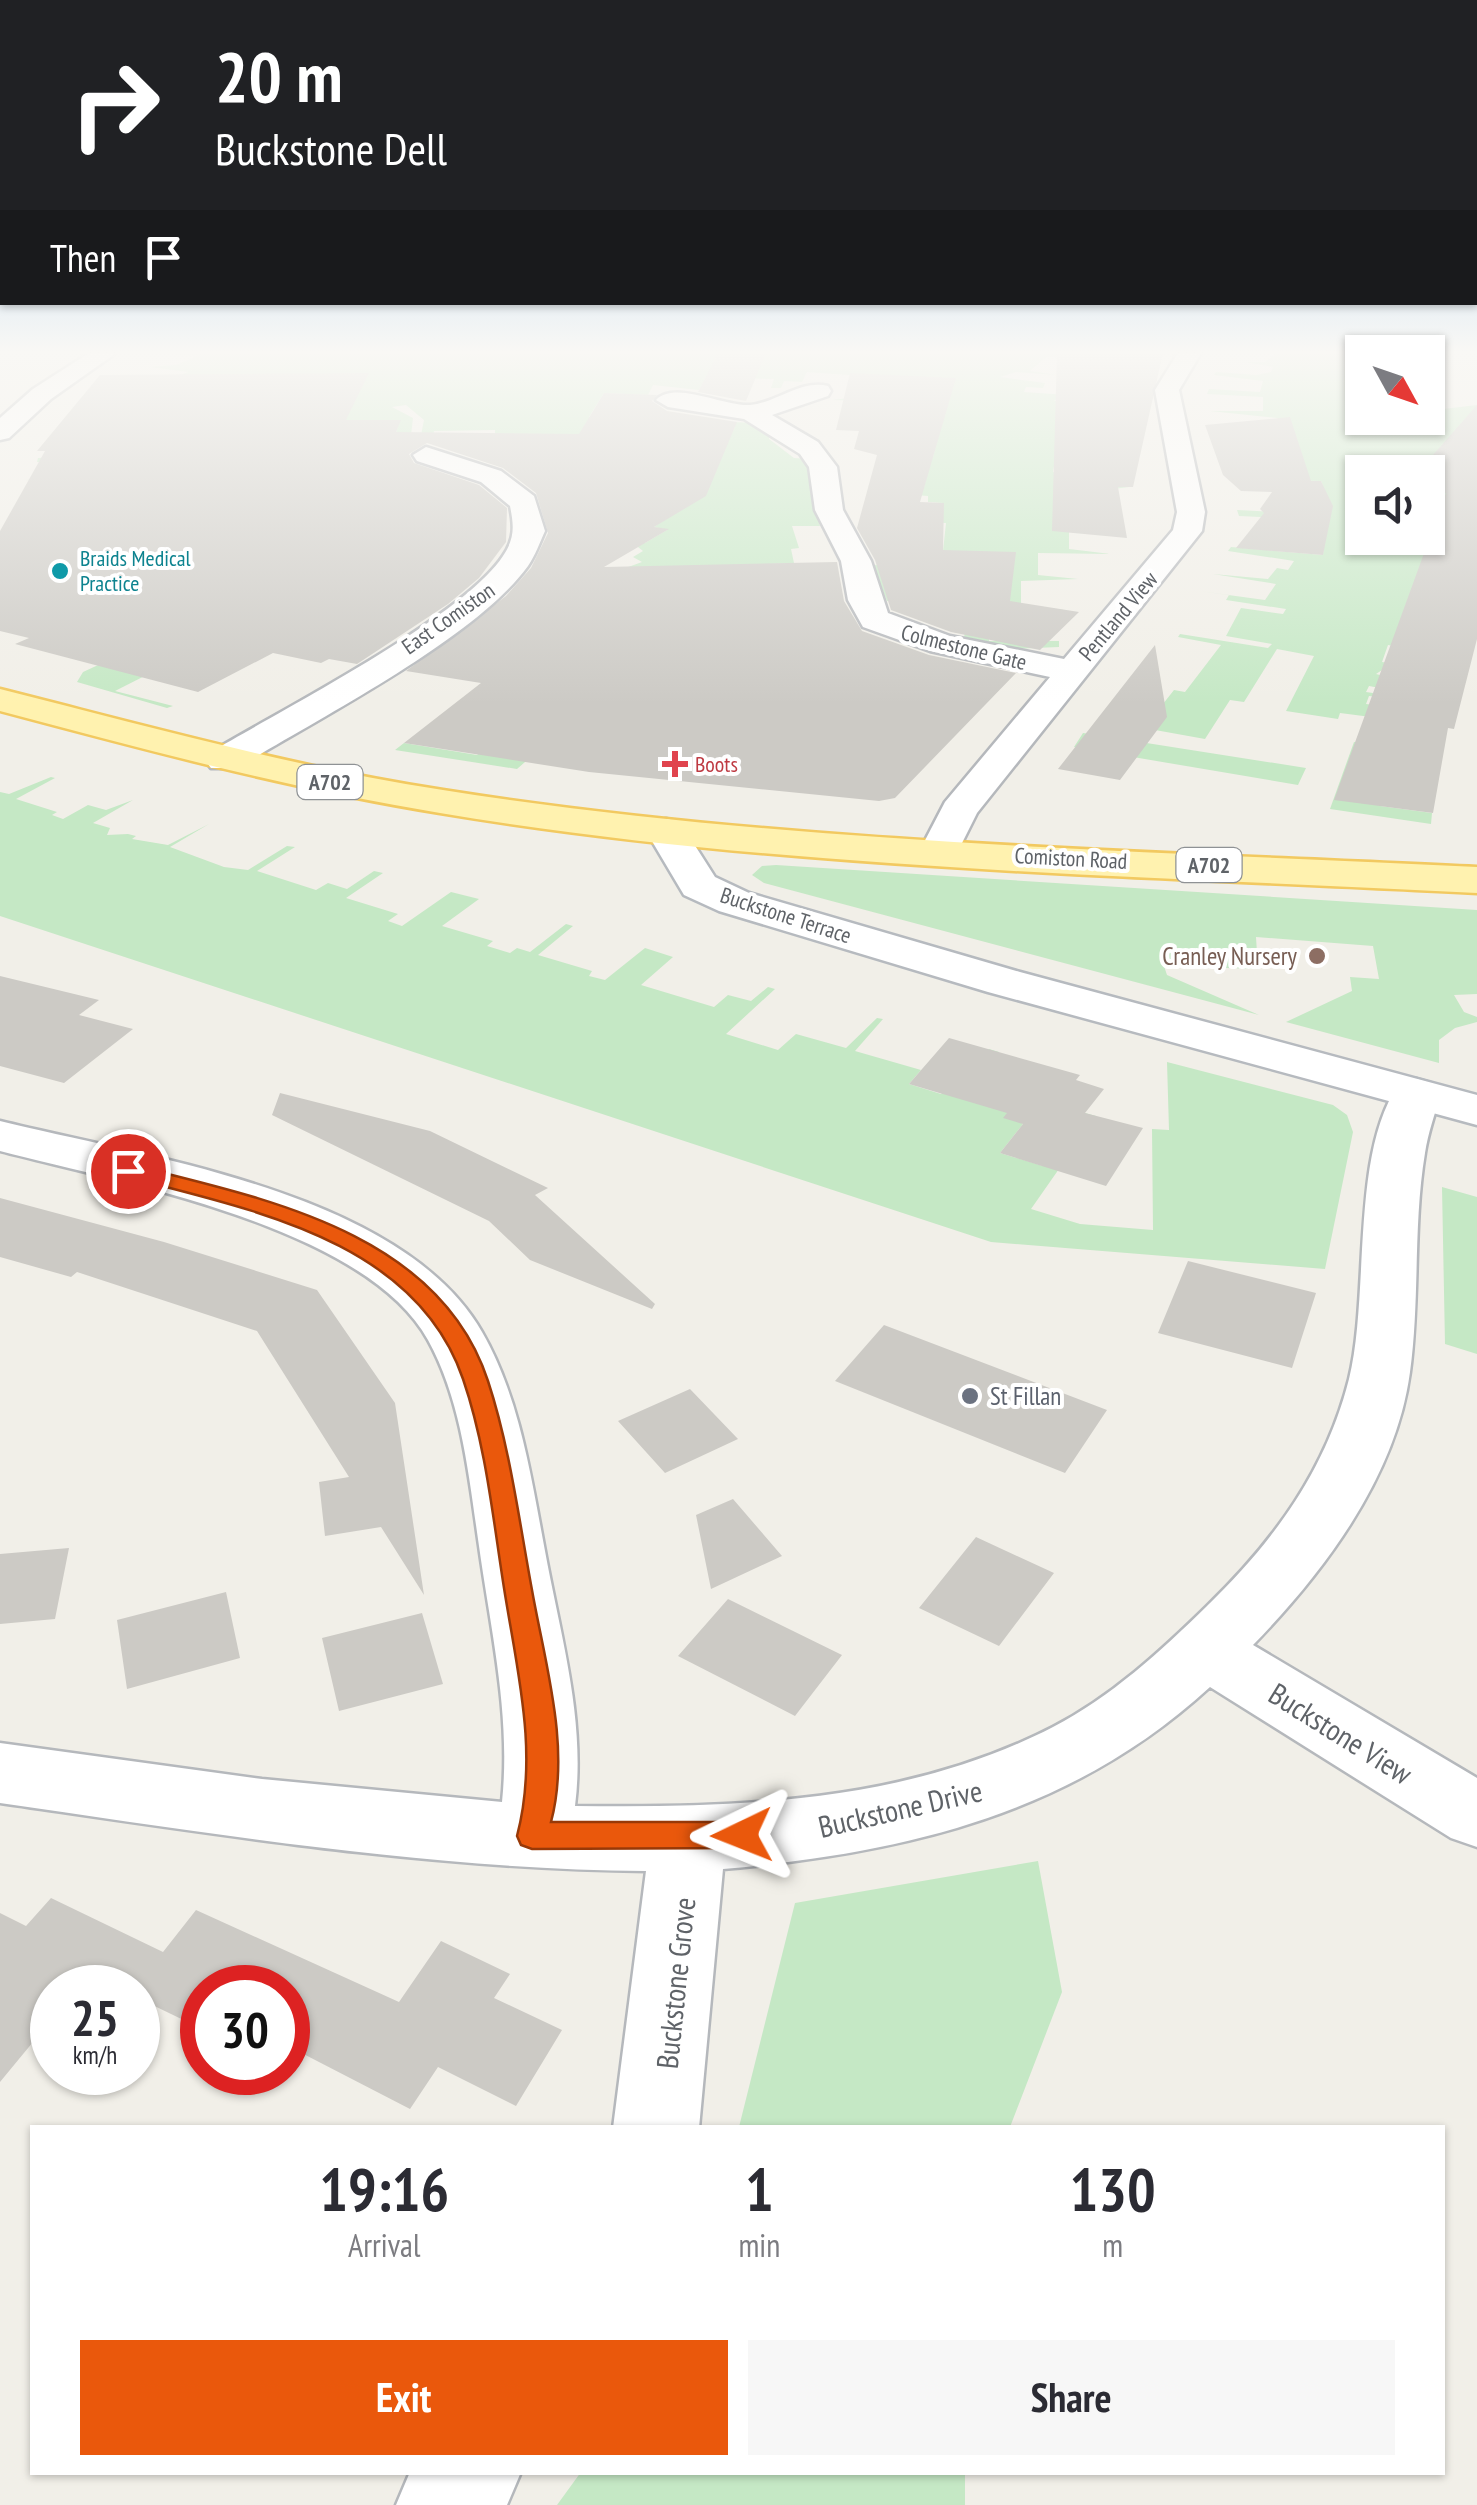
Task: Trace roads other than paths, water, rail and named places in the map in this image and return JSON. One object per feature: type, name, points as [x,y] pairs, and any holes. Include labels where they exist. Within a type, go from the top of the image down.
[{"type":"main road","name":"A702","points":[[0,700],[224,760],[444,802],[666,831]]},
{"type":"main road","name":"Comiston Road","points":[[666,831],[1477,880]]},
{"type":"street","name":"East Comiston","points":[[224,760],[441,627],[490,592],[516,561],[530,528],[528,507],[516,491],[479,470]]},
{"type":"street","name":"Colmestone Gate","points":[[823,470],[829,510],[856,561],[864,600],[875,620],[942,644],[1072,671]]},
{"type":"street","name":"Pentland View","points":[[940,850],[959,810],[1187,531],[1190,512],[1182,470]]},
{"type":"street","name":"Buckstone Terrace","points":[[666,831],[699,886],[734,902],[1446,1102]]},
{"type":"street","name":"Buckstone Drive","points":[[0,1773],[416,1827],[532,1836],[688,1837],[837,1826],[944,1804],[988,1789],[1104,1733],[1250,1608],[1320,1522],[1345,1481],[1361,1442],[1380,1374],[1399,1152],[1446,1102]]},
{"type":"street","points":[[0,1136],[257,1206],[331,1232],[402,1275],[453,1330],[476,1380],[498,1471],[542,1731],[544,1794],[532,1836]]},
{"type":"street","name":"Buckstone View","points":[[1205,1650],[1477,1816]]},
{"type":"street","name":"Buckstone Grove","points":[[656,2125],[688,1837]]},
{"type":"street","points":[[446,2505],[470,2475]]},
{"type":"place","name":"Braids Medical Practice","points":[[60,571]]},
{"type":"place","name":"Boots","points":[[675,764]]},
{"type":"place","name":"Cranley Nursery","points":[[1317,956]]},
{"type":"place","name":"St Fillan","points":[[970,1396]]}]
